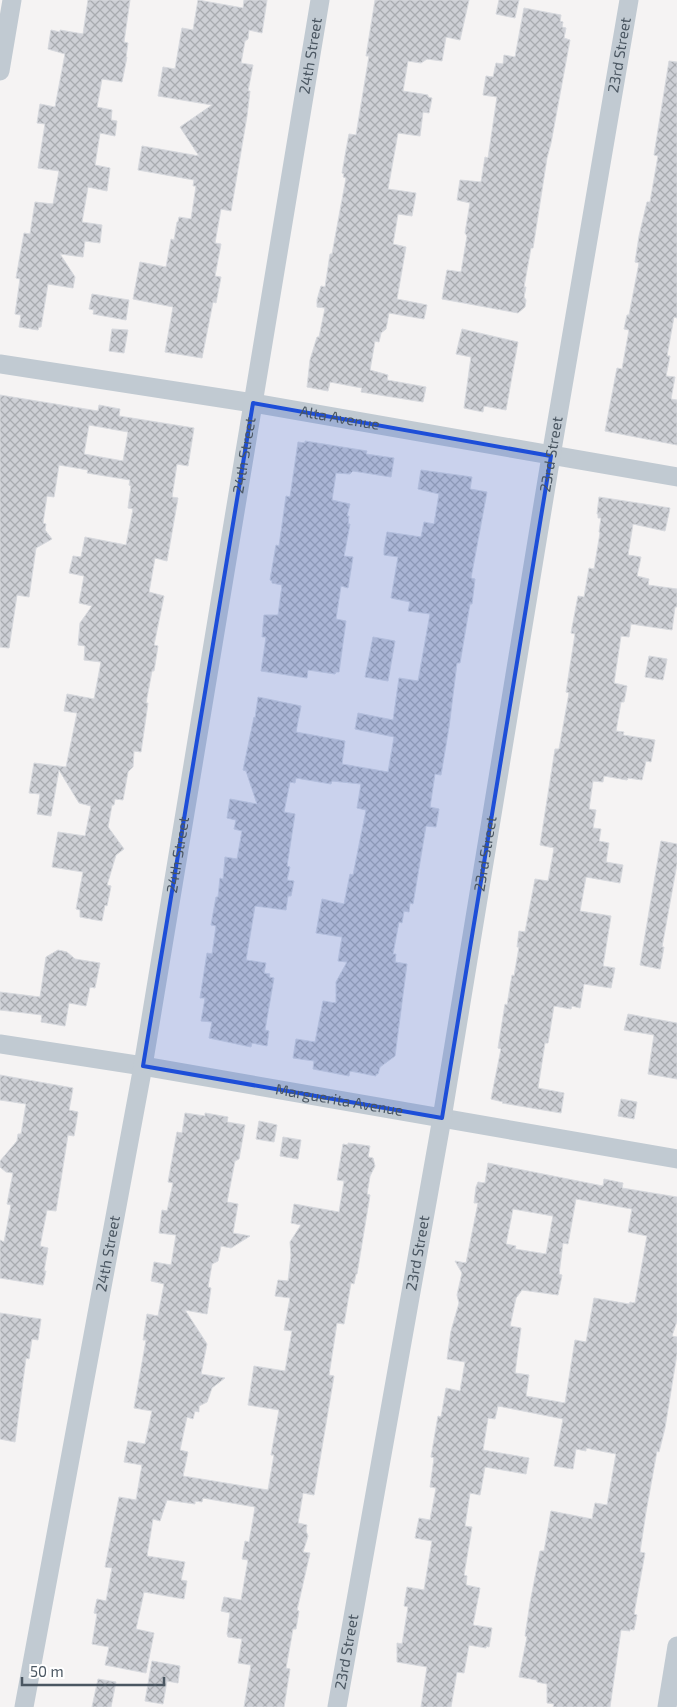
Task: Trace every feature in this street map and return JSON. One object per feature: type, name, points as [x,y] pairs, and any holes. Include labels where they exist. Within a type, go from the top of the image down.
[{"type":"street","points":[[0,71],[12,0]]},
{"type":"street","name":"24th Street","points":[[24,1707],[143,1066],[320,0]]},
{"type":"street","name":"23rd Street","points":[[336,1707],[442,1118],[551,456],[629,0]]},
{"type":"street","name":"Alta Avenue","points":[[0,364],[253,403],[677,477]]},
{"type":"street","name":"Marguerita Avenue","points":[[0,1044],[143,1066],[677,1159]]},
{"type":"street","points":[[667,1707],[677,1646]]},
{"type":"highlighted area","points":[[253,403],[551,456],[442,1118],[143,1066]]},
{"type":"building","points":[[88,0],[130,0],[124,42],[128,43],[127,57],[122,82],[102,79],[97,107],[112,110],[111,120],[117,121],[115,136],[100,133],[95,165],[110,168],[107,191],[88,187],[82,222],[102,225],[100,243],[85,241],[83,257],[60,254],[75,277],[73,288],[48,284],[41,327],[38,330],[19,327],[21,315],[15,314],[20,279],[16,278],[24,233],[30,234],[35,202],[53,204],[59,171],[38,168],[45,124],[37,123],[40,104],[55,107],[65,54],[48,49],[51,30],[83,34]]},
{"type":"building","points":[[198,0],[243,8],[244,0],[267,0],[262,33],[249,30],[241,63],[253,65],[248,91],[250,91],[247,116],[231,211],[221,209],[215,243],[221,244],[215,276],[221,277],[216,303],[213,302],[202,358],[165,352],[173,307],[133,299],[140,262],[166,267],[171,239],[174,240],[179,217],[191,219],[196,186],[193,186],[194,180],[138,170],[142,146],[199,156],[180,127],[212,105],[158,96],[163,67],[175,69],[182,28],[193,30]]},
{"type":"building","points":[[375,0],[469,0],[460,40],[446,37],[442,61],[427,59],[421,63],[408,61],[403,91],[428,95],[428,97],[432,98],[429,113],[423,112],[420,136],[398,133],[388,189],[416,193],[412,216],[398,214],[393,244],[406,247],[397,299],[427,305],[424,319],[389,313],[386,329],[381,333],[379,342],[375,341],[370,370],[388,375],[387,380],[426,387],[423,402],[361,392],[362,388],[330,382],[328,391],[307,387],[310,360],[317,337],[319,337],[325,308],[317,307],[317,300],[321,286],[325,287],[330,254],[332,254],[346,178],[343,177],[344,174],[342,173],[349,134],[356,135],[369,56],[366,56]]},
{"type":"building","points":[[499,0],[519,0],[515,18],[496,14]]},
{"type":"building","points":[[524,8],[561,15],[562,27],[566,28],[564,38],[570,40],[547,158],[533,248],[531,248],[524,287],[526,287],[525,307],[518,313],[442,299],[447,270],[461,272],[467,236],[465,233],[470,203],[457,200],[460,180],[481,182],[485,157],[488,158],[497,97],[483,95],[486,76],[493,77],[496,63],[503,64],[504,55],[515,57]]},
{"type":"building","points":[[669,61],[677,62],[677,318],[674,317],[667,356],[670,356],[666,376],[675,377],[671,399],[677,400],[677,445],[605,431],[617,368],[622,369],[629,330],[624,329],[627,315],[629,315],[639,263],[635,262],[639,236],[647,202],[650,202],[658,156],[654,155]]},
{"type":"building","points":[[92,294],[129,300],[126,320],[93,314],[94,310],[89,309]]},
{"type":"building","points":[[112,329],[128,330],[124,353],[109,351]]},
{"type":"building","points":[[462,329],[518,342],[506,410],[484,406],[483,412],[464,408],[471,357],[456,354]]},
{"type":"building","points":[[0,395],[98,411],[99,405],[120,409],[119,416],[194,428],[188,466],[177,464],[172,497],[178,498],[167,561],[155,558],[149,592],[164,596],[154,645],[158,646],[146,703],[148,703],[141,752],[134,751],[133,767],[128,772],[123,800],[115,799],[114,805],[112,805],[108,827],[124,849],[116,855],[107,885],[111,886],[102,921],[80,917],[80,910],[76,909],[83,872],[52,867],[58,832],[85,836],[91,806],[79,803],[59,770],[51,816],[37,814],[40,794],[29,793],[34,763],[66,767],[77,713],[64,711],[67,694],[94,699],[101,662],[84,660],[85,646],[78,645],[80,623],[92,606],[79,603],[84,576],[69,573],[73,556],[81,557],[85,537],[126,545],[133,509],[128,508],[130,480],[87,473],[88,470],[59,465],[54,497],[47,496],[43,523],[46,524],[45,530],[52,539],[36,548],[29,597],[17,595],[9,648],[0,647]],"holes":[[[89,425],[128,432],[123,461],[84,454]]]},
{"type":"building","points":[[305,441],[367,451],[366,454],[394,458],[391,477],[353,471],[350,474],[336,473],[332,500],[350,504],[347,516],[349,516],[348,524],[350,524],[344,556],[353,557],[348,588],[341,586],[336,619],[346,621],[339,672],[335,674],[308,670],[307,678],[261,671],[266,637],[262,637],[264,615],[278,615],[282,585],[272,583],[270,580],[276,545],[279,546],[286,496],[290,497],[298,442],[305,443]]},
{"type":"building","points":[[421,470],[472,477],[470,489],[487,492],[471,578],[475,579],[472,604],[470,604],[460,663],[457,663],[441,775],[435,774],[430,807],[439,809],[436,827],[426,826],[413,904],[410,903],[409,912],[404,911],[402,923],[399,922],[393,954],[396,954],[395,962],[407,964],[395,1056],[380,1067],[376,1076],[350,1071],[349,1076],[313,1069],[314,1061],[293,1058],[296,1039],[315,1042],[323,1001],[336,1003],[336,982],[347,962],[338,961],[342,937],[316,933],[322,899],[344,904],[350,874],[353,875],[366,810],[357,808],[361,784],[332,781],[331,784],[296,778],[295,783],[290,782],[284,812],[295,814],[287,866],[290,867],[287,880],[294,881],[291,896],[288,896],[286,910],[255,906],[246,960],[266,963],[264,973],[270,974],[269,977],[274,978],[265,1030],[269,1031],[267,1046],[252,1043],[251,1047],[209,1038],[212,1022],[201,1021],[205,998],[200,998],[207,953],[212,954],[216,926],[211,925],[216,897],[218,897],[220,878],[223,879],[225,857],[237,859],[242,831],[234,829],[236,820],[227,818],[230,799],[257,804],[246,771],[243,770],[258,697],[301,706],[296,732],[345,741],[342,764],[388,772],[394,737],[355,729],[358,713],[393,720],[399,678],[418,681],[430,614],[408,611],[410,602],[391,598],[398,557],[384,555],[384,549],[387,532],[421,537],[424,522],[434,524],[439,494],[418,489]]},
{"type":"building","points":[[599,497],[670,508],[665,531],[633,524],[628,555],[641,557],[637,576],[649,579],[648,585],[677,589],[677,607],[675,607],[672,630],[631,624],[629,637],[621,636],[614,683],[627,686],[624,702],[621,702],[616,731],[624,732],[623,735],[655,740],[651,762],[646,761],[642,780],[628,778],[627,780],[604,776],[603,782],[593,781],[589,809],[596,810],[593,828],[601,829],[599,841],[609,843],[606,862],[623,865],[620,883],[586,877],[580,911],[611,916],[603,966],[615,968],[611,988],[584,984],[580,1008],[572,1006],[571,1009],[554,1006],[548,1043],[545,1043],[538,1088],[564,1093],[561,1113],[502,1103],[491,1099],[501,1049],[498,1048],[505,1004],[507,1005],[519,947],[517,947],[519,931],[525,932],[535,879],[548,881],[554,848],[540,845],[555,749],[559,749],[569,693],[566,692],[575,634],[571,633],[578,596],[584,597],[589,568],[594,569],[600,533],[601,518],[598,518],[597,514]]},
{"type":"building","points":[[373,637],[395,641],[388,681],[365,677]]},
{"type":"building","points":[[649,656],[667,659],[663,680],[645,677]]},
{"type":"building","points":[[661,841],[677,844],[677,864],[662,947],[664,947],[660,969],[640,965]]},
{"type":"building","points":[[58,950],[67,952],[75,959],[100,963],[95,988],[90,987],[86,1006],[69,1003],[65,1026],[41,1022],[42,1015],[0,1010],[0,992],[40,997],[46,957]]},
{"type":"building","points":[[628,1014],[677,1023],[677,1079],[648,1074],[654,1035],[624,1030]]},
{"type":"building","points":[[0,1075],[73,1088],[69,1110],[78,1112],[74,1136],[68,1135],[56,1211],[47,1210],[40,1246],[48,1248],[43,1285],[0,1278],[0,1240],[4,1242],[11,1205],[7,1204],[13,1173],[6,1172],[0,1167],[0,1161],[17,1141],[18,1134],[21,1134],[26,1104],[0,1100]]},
{"type":"building","points":[[621,1099],[637,1102],[634,1119],[618,1116]]},
{"type":"building","points":[[185,1113],[205,1116],[205,1113],[228,1117],[227,1122],[245,1125],[239,1159],[235,1161],[227,1202],[238,1204],[233,1233],[250,1236],[231,1248],[221,1246],[218,1261],[212,1264],[208,1287],[211,1288],[207,1314],[185,1310],[207,1344],[201,1374],[225,1378],[212,1388],[207,1402],[199,1406],[199,1412],[195,1411],[193,1419],[187,1417],[180,1450],[188,1452],[183,1476],[268,1490],[274,1455],[271,1455],[279,1410],[248,1405],[254,1366],[285,1371],[292,1331],[284,1330],[290,1298],[275,1296],[278,1280],[288,1281],[291,1255],[290,1242],[301,1225],[291,1223],[294,1204],[339,1212],[344,1181],[337,1180],[343,1144],[370,1146],[368,1157],[373,1158],[375,1166],[370,1176],[367,1194],[370,1195],[357,1274],[354,1284],[351,1283],[344,1324],[337,1323],[329,1375],[334,1376],[314,1495],[303,1493],[298,1523],[307,1525],[306,1531],[308,1536],[303,1552],[310,1553],[297,1610],[299,1611],[296,1629],[293,1629],[286,1668],[290,1669],[284,1707],[244,1707],[251,1665],[238,1663],[242,1639],[228,1637],[230,1613],[221,1611],[224,1597],[241,1600],[248,1560],[242,1559],[245,1541],[249,1542],[255,1507],[203,1498],[202,1502],[195,1501],[195,1504],[167,1500],[160,1521],[153,1519],[147,1556],[185,1562],[181,1580],[187,1581],[184,1599],[144,1592],[136,1629],[154,1633],[146,1673],[105,1665],[109,1647],[92,1644],[97,1614],[94,1613],[97,1599],[106,1601],[112,1568],[105,1567],[119,1497],[136,1500],[142,1465],[124,1462],[128,1441],[145,1444],[152,1411],[134,1408],[146,1340],[143,1340],[147,1314],[158,1316],[164,1284],[151,1281],[154,1262],[171,1265],[176,1235],[159,1233],[162,1210],[167,1211],[173,1183],[168,1182],[177,1132],[182,1133]]},
{"type":"building","points":[[259,1121],[277,1125],[274,1142],[256,1139]]},
{"type":"building","points":[[283,1137],[301,1140],[298,1159],[280,1156]]},
{"type":"building","points":[[488,1163],[603,1186],[604,1179],[623,1183],[622,1188],[677,1197],[677,1321],[672,1336],[677,1337],[677,1354],[665,1428],[659,1452],[657,1451],[646,1512],[640,1552],[645,1553],[634,1614],[637,1615],[634,1630],[621,1630],[610,1707],[553,1707],[554,1704],[547,1703],[547,1684],[519,1677],[540,1551],[544,1551],[551,1511],[592,1519],[595,1503],[607,1505],[616,1454],[586,1448],[586,1451],[576,1449],[573,1469],[554,1466],[563,1419],[498,1406],[495,1419],[488,1418],[483,1450],[529,1458],[526,1474],[485,1467],[480,1495],[470,1493],[465,1526],[472,1527],[464,1575],[467,1576],[466,1585],[480,1588],[473,1625],[492,1628],[489,1647],[469,1645],[464,1673],[457,1672],[451,1707],[421,1707],[427,1667],[397,1662],[397,1643],[402,1644],[408,1607],[404,1606],[407,1587],[424,1590],[432,1541],[415,1538],[419,1518],[430,1520],[436,1488],[430,1487],[434,1458],[431,1457],[438,1416],[441,1417],[446,1388],[460,1391],[465,1362],[447,1359],[451,1331],[459,1303],[457,1295],[462,1273],[455,1261],[466,1263],[478,1203],[474,1203],[476,1187],[478,1182],[485,1183]],"holes":[[[576,1199],[632,1209],[628,1232],[647,1236],[635,1303],[630,1302],[629,1304],[594,1298],[586,1342],[575,1340],[565,1403],[526,1396],[529,1375],[515,1373],[521,1328],[510,1326],[516,1298],[522,1290],[558,1295],[562,1275],[559,1274],[563,1243],[568,1244]],[[513,1209],[553,1216],[546,1254],[515,1249],[516,1246],[506,1244]]]},
{"type":"building","points":[[0,1313],[41,1319],[38,1340],[32,1339],[29,1359],[26,1358],[15,1442],[0,1439]]},
{"type":"building","points":[[152,1661],[180,1666],[178,1683],[167,1681],[163,1704],[145,1701]]},
{"type":"building","points":[[98,1679],[116,1682],[111,1707],[92,1707]]}]
